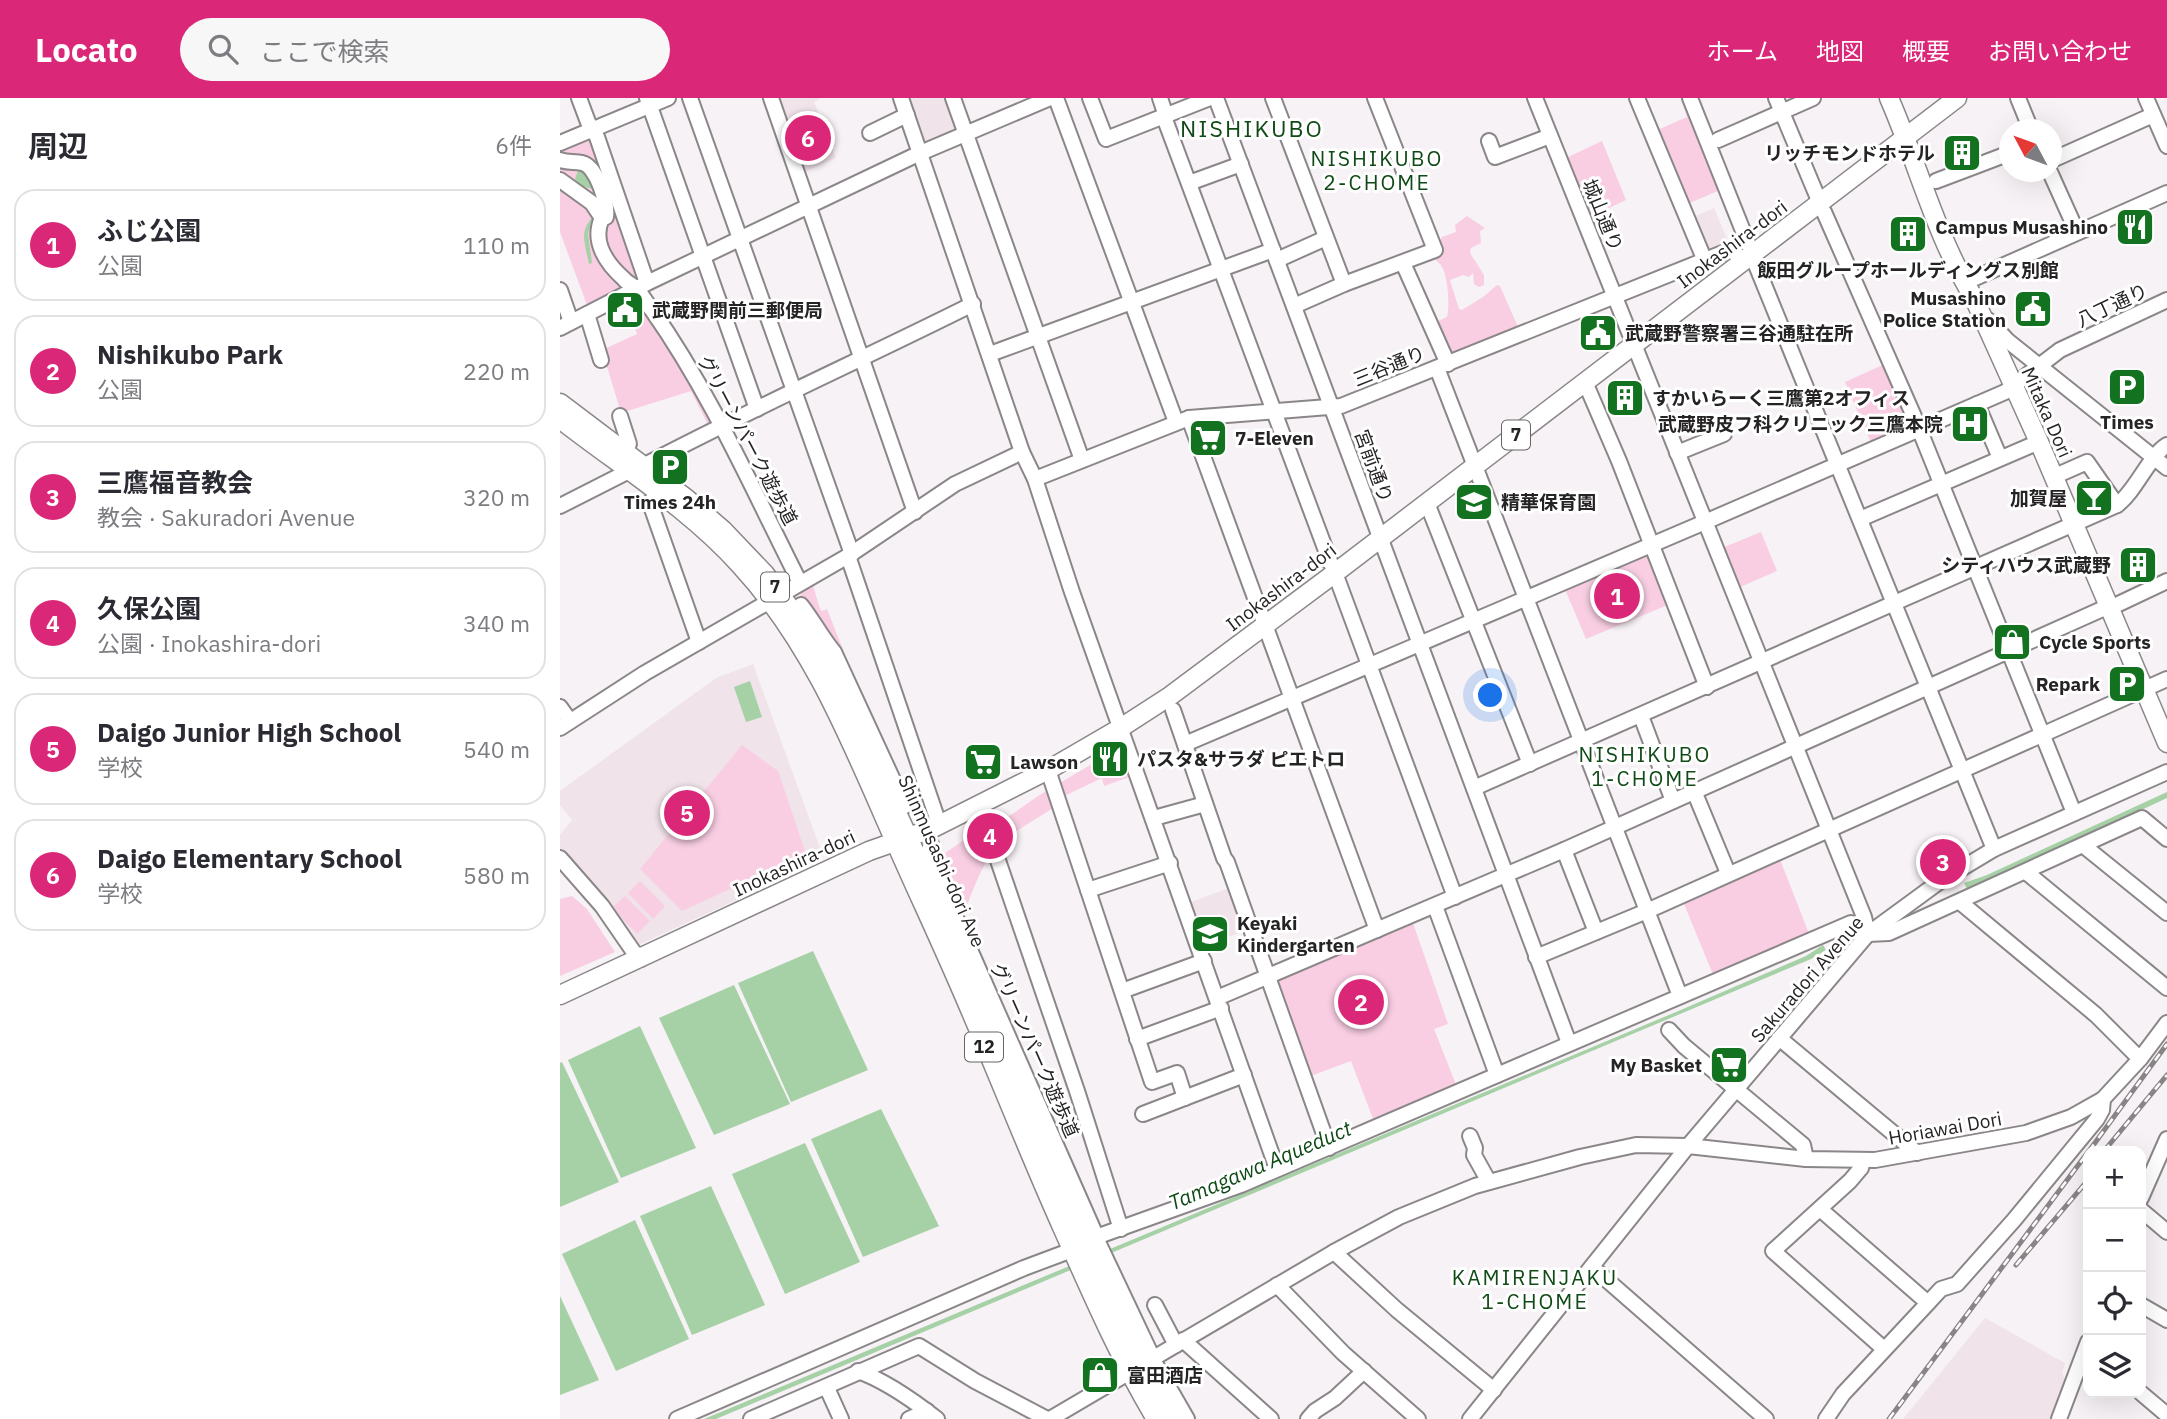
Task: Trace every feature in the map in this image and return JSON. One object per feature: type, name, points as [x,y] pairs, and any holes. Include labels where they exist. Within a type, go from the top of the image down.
[{"type":"main road","name":"Mitaka Dori","points":[[1889,98],[1948,245],[2039,442],[2167,743]]},
{"type":"main road","name":"Inokashira-dori","points":[[560,995],[979,805],[1048,770],[1122,727],[1170,696],[1427,503],[1634,346],[1749,254],[1822,208],[1958,98]]},
{"type":"main road","name":"Shinmusashi-dori Ave","points":[[560,402],[636,468],[776,598],[818,673],[901,839],[1032,1161],[1085,1245],[1171,1419]]},
{"type":"main road","name":"Shinmusashi-dori Ave","points":[[560,419],[636,468]]},
{"type":"main road","name":"Shinmusashi-dori Ave","points":[[1144,1364],[1156,1419]]},
{"type":"street","points":[[579,98],[597,136],[624,215],[642,286]]},
{"type":"street","points":[[560,143],[648,102],[668,98]]},
{"type":"street","points":[[690,98],[850,555],[939,824]]},
{"type":"street","points":[[771,98],[915,512]]},
{"type":"street","points":[[901,98],[918,154],[923,159],[1072,592],[1277,1169]]},
{"type":"street","points":[[953,98],[1082,460]]},
{"type":"street","points":[[560,290],[566,325],[918,154],[1050,98]]},
{"type":"street","points":[[1056,98],[1132,302],[1183,420],[1264,625],[1377,930]]},
{"type":"street","points":[[1090,98],[1105,139],[1210,98]]},
{"type":"street","points":[[1160,98],[1331,564]]},
{"type":"street","name":"宮前通り","points":[[1216,98],[1569,1043]]},
{"type":"street","points":[[1273,98],[1344,284]]},
{"type":"street","points":[[1294,306],[1435,250],[1375,98]]},
{"type":"street","name":"城山通り","points":[[1535,98],[1864,916],[1868,934]]},
{"type":"street","points":[[1637,98],[1705,261]]},
{"type":"street","points":[[1690,98],[1749,254],[1838,463],[1994,849]]},
{"type":"street","points":[[1718,140],[1779,105],[1813,98]]},
{"type":"street","points":[[2018,98],[2027,119]]},
{"type":"street","points":[[2146,98],[2167,146]]},
{"type":"street","points":[[648,102],[757,409]]},
{"type":"street","points":[[1779,105],[1919,429],[2074,813]]},
{"type":"street","points":[[870,133],[907,115]]},
{"type":"street","points":[[2062,156],[2153,115]]},
{"type":"street","points":[[1489,141],[1490,159],[1550,136]]},
{"type":"street","points":[[1936,181],[1999,157]]},
{"type":"street","points":[[567,162],[569,179],[565,184],[592,203],[604,218],[624,215]]},
{"type":"street","name":"グリーンパーク遊歩道","points":[[567,162],[583,163],[596,177],[606,204],[599,232],[602,254],[624,280],[642,286],[722,425],[797,579]]},
{"type":"street","points":[[1189,183],[1241,164]]},
{"type":"street","points":[[2054,182],[2077,232]]},
{"type":"street","points":[[1975,278],[2167,193]]},
{"type":"street","points":[[990,354],[1222,268],[1275,255],[1326,238]]},
{"type":"street","name":"三谷通り","points":[[1034,479],[1183,420],[1341,406],[1730,250],[1749,254]]},
{"type":"street","points":[[1403,263],[1443,366],[1475,465],[1680,996]]},
{"type":"street","points":[[1974,298],[1990,323],[2008,341],[2167,468]]},
{"type":"street","name":"八丁通り","points":[[1185,744],[1977,404],[2013,386],[2060,350],[2167,300]]},
{"type":"street","points":[[560,506],[973,304]]},
{"type":"street","points":[[587,314],[601,360]]},
{"type":"street","points":[[1586,382],[1707,687]]},
{"type":"street","points":[[1977,404],[2000,458]]},
{"type":"street","points":[[620,416],[629,444]]},
{"type":"street","points":[[1677,453],[1724,434]]},
{"type":"street","points":[[1860,519],[2039,442]]},
{"type":"street","points":[[1474,788],[2117,505],[2167,445]]},
{"type":"street","points":[[560,707],[565,724],[699,642],[850,555],[955,484],[1023,452]]},
{"type":"street","points":[[2053,477],[2087,462],[2117,505]]},
{"type":"street","points":[[652,500],[650,503],[699,642]]},
{"type":"street","points":[[1427,503],[1530,764]]},
{"type":"street","points":[[1338,581],[1455,897]]},
{"type":"street","points":[[1138,1039],[1219,1003],[1269,976],[1564,850],[2167,581]]},
{"type":"street","points":[[801,604],[821,630],[825,643],[834,652],[905,806]]},
{"type":"street","points":[[1536,957],[1647,911],[2167,679]]},
{"type":"street","points":[[1173,710],[1329,1148]]},
{"type":"street","points":[[1640,716],[1674,801]]},
{"type":"street","points":[[1048,770],[1152,1082],[1177,1073],[1185,1098]]},
{"type":"street","name":"Sakuradori Avenue","points":[[1472,1418],[1688,1146],[1868,934],[1939,882],[1994,849],[2167,772]]},
{"type":"street","points":[[1694,791],[1728,873]]},
{"type":"street","points":[[1154,818],[1205,804]]},
{"type":"street","points":[[979,805],[1077,1091],[1121,1229]]},
{"type":"street","points":[[677,1419],[1012,1273],[1329,1148],[1852,923],[1868,934],[1889,933],[2142,818],[2167,839]]},
{"type":"street","name":"グリーンパーク遊歩道","points":[[931,844],[929,850],[934,868],[1085,1245]]},
{"type":"street","points":[[2084,846],[2167,913]]},
{"type":"street","points":[[1564,850],[1596,932]]},
{"type":"street","points":[[560,858],[602,906],[641,959]]},
{"type":"street","points":[[1088,890],[1170,863]]},
{"type":"street","points":[[2026,872],[2167,988]]},
{"type":"street","points":[[1960,902],[2096,1015],[2140,1059]]},
{"type":"street","points":[[1435,905],[1497,1075]]},
{"type":"street","points":[[1122,991],[1204,961]]},
{"type":"street","name":"Horiawai Dori","points":[[1053,1417],[1334,1252],[1399,1217],[1489,1182],[1636,1145],[1688,1146],[1806,1159],[1875,1160],[2026,1133],[2071,1117],[2103,1099],[2140,1059],[2167,1023]]},
{"type":"street","points":[[1669,1030],[1735,1090],[1803,1145],[1806,1159]]},
{"type":"street","points":[[1779,1038],[1917,1153]]},
{"type":"street","points":[[1143,1114],[1244,1075]]},
{"type":"street","points":[[1826,1419],[1843,1394],[1884,1349],[1941,1289],[1957,1283],[2014,1220],[2097,1119],[2102,1110],[2103,1099]]},
{"type":"street","points":[[1470,1136],[1475,1147],[1474,1155],[1489,1182]]},
{"type":"street","points":[[2146,1187],[2167,1139]]},
{"type":"street","points":[[1863,1160],[1861,1168],[1850,1181],[1773,1251],[1884,1349]]},
{"type":"street","points":[[1820,1209],[1928,1303]]},
{"type":"street","points":[[2146,1214],[2167,1232]]},
{"type":"street","points":[[1334,1252],[1397,1310],[1493,1390]]},
{"type":"street","points":[[1592,1267],[1766,1419]]},
{"type":"street","points":[[1096,1270],[1144,1364],[1187,1419]]},
{"type":"street","points":[[1277,1284],[1364,1371],[1418,1419]]},
{"type":"street","points":[[1155,1305],[1180,1342],[1271,1419]]},
{"type":"street","points":[[2146,1308],[2167,1320]]},
{"type":"street","points":[[751,1419],[919,1346],[975,1381],[1053,1417]]},
{"type":"street","points":[[2062,1418],[2083,1360]]},
{"type":"street","points":[[858,1371],[932,1415]]},
{"type":"street","points":[[1308,1419],[1315,1410],[1335,1398],[1364,1371]]},
{"type":"street","points":[[827,1388],[841,1419]]},
{"type":"street","points":[[2146,1397],[2167,1415]]},
{"type":"street","points":[[909,1419],[932,1415]]},
{"type":"shaded area","points":[[773,98],[821,98],[814,102],[836,158],[802,173]]},
{"type":"shaded area","points":[[904,98],[949,98],[957,130],[927,143],[918,140]]},
{"type":"shaded area","points":[[1681,98],[1688,98],[1725,188],[1685,205],[1655,131],[1687,117]]},
{"type":"shaded area","points":[[811,118],[824,154],[807,160],[795,124]]},
{"type":"shaded area","points":[[588,136],[593,140],[638,279],[587,305],[560,232],[560,147]]},
{"type":"shaded area","points":[[1602,141],[1626,200],[1607,209],[1604,203],[1588,211],[1566,158]]},
{"type":"shaded area","points":[[583,166],[591,169],[605,207],[591,222],[588,234],[592,263],[589,264],[584,233],[600,207],[593,189],[581,186],[575,179],[579,168]]},
{"type":"shaded area","points":[[1714,208],[1729,244],[1706,253],[1691,218]]},
{"type":"shaded area","points":[[1467,216],[1485,228],[1480,231],[1481,243],[1471,248],[1470,253],[1484,275],[1484,285],[1479,287],[1474,284],[1473,273],[1469,277],[1463,275],[1450,280],[1459,309],[1462,310],[1483,297],[1497,285],[1500,286],[1518,327],[1511,336],[1449,358],[1434,323],[1447,317],[1448,306],[1444,272],[1434,258],[1442,237],[1456,232],[1455,225]]},
{"type":"shaded area","points":[[646,291],[684,344],[728,418],[709,427],[691,391],[621,413],[602,350],[637,334],[627,302]]},
{"type":"shaded area","points":[[1887,363],[1913,422],[1909,428],[1872,445],[1845,382]]},
{"type":"shaded area","points":[[1761,532],[1777,571],[1738,588],[1722,548]]},
{"type":"shaded area","points":[[1647,553],[1670,604],[1586,639],[1564,587]]},
{"type":"shaded area","points":[[812,582],[820,609],[827,609],[855,680],[849,682],[800,597],[802,587]]},
{"type":"shaded area","points":[[753,664],[823,856],[771,884],[634,947],[560,853],[560,835],[572,820],[560,805],[560,791],[716,678]]},
{"type":"shaded area","points":[[750,681],[762,717],[746,722],[734,687]]},
{"type":"shaded area","points":[[742,745],[778,771],[806,854],[682,911],[640,869]]},
{"type":"shaded area","points":[[1123,750],[1132,776],[1104,786],[1102,778],[1060,798],[1056,806],[1008,838],[994,851],[984,867],[961,920],[938,869],[942,855],[1112,752]]},
{"type":"shaded area","points":[[2167,792],[2167,798],[1968,891],[1964,883],[1987,875]]},
{"type":"shaded area","points":[[1779,857],[1810,936],[1714,977],[1682,899]]},
{"type":"shaded area","points":[[640,881],[665,906],[653,919],[628,893]]},
{"type":"shaded area","points":[[1235,886],[1250,929],[1203,946],[1188,903]]},
{"type":"shaded area","points":[[572,896],[587,909],[615,952],[560,976],[560,899]]},
{"type":"shaded area","points":[[625,896],[650,921],[637,934],[612,908]]},
{"type":"shaded area","points":[[1412,920],[1448,1024],[1434,1029],[1457,1087],[1375,1124],[1351,1061],[1308,1077],[1274,981]]},
{"type":"shaded area","points":[[1823,945],[1826,950],[1811,959],[716,1419],[704,1419],[1676,1012],[1806,956]]},
{"type":"shaded area","points":[[813,951],[868,1070],[791,1102],[738,983]]},
{"type":"shaded area","points":[[734,985],[790,1104],[714,1135],[659,1018]]},
{"type":"shaded area","points":[[640,1026],[696,1148],[621,1178],[568,1060]]},
{"type":"shaded area","points":[[562,1062],[619,1182],[560,1207],[560,1063]]},
{"type":"shaded area","points":[[881,1109],[939,1226],[863,1257],[811,1139]]},
{"type":"shaded area","points":[[805,1143],[860,1262],[785,1294],[732,1174]]},
{"type":"shaded area","points":[[711,1186],[765,1305],[692,1335],[640,1216]]},
{"type":"shaded area","points":[[635,1220],[689,1339],[616,1371],[562,1254]]},
{"type":"shaded area","points":[[560,1296],[599,1380],[560,1395]]},
{"type":"shaded area","points":[[1985,1318],[2065,1363],[2062,1373],[2068,1384],[2054,1419],[1903,1419]]},
{"type":"railway","points":[[2093,1146],[2167,1044]]},
{"type":"railway","points":[[2108,1146],[2167,1075]]},
{"type":"railway","points":[[1889,1419],[2083,1159]]},
{"type":"railway","points":[[2016,1265],[2083,1186]]},
{"type":"place","name":"Daigo Elementary School","points":[[808,138]]},
{"type":"place","name":"リッチモンドホテル","points":[[1962,153]]},
{"type":"place","name":"Campus Musashino","points":[[2135,227]]},
{"type":"place","name":"飯田グループホールディングス別館","points":[[1908,234]]},
{"type":"place","name":"Musashino Police Station","points":[[2033,309]]},
{"type":"place","name":"武蔵野関前三郵便局","points":[[625,310]]},
{"type":"place","name":"武蔵野警察署三谷通駐在所","points":[[1598,333]]},
{"type":"place","name":"Times","points":[[2127,387]]},
{"type":"place","name":"すかいらーく三鷹第2オフィス","points":[[1625,398]]},
{"type":"place","name":"武蔵野皮フ科クリニック三鷹本院","points":[[1970,424]]},
{"type":"place","name":"7-Eleven","points":[[1208,438]]},
{"type":"place","name":"Times 24h","points":[[670,467]]},
{"type":"place","name":"加賀屋","points":[[2094,498]]},
{"type":"place","name":"精華保育園","points":[[1474,502]]},
{"type":"place","name":"シティハウス武蔵野","points":[[2138,565]]},
{"type":"place","name":"ふじ公園","points":[[1617,596]]},
{"type":"place","name":"Cycle Sports","points":[[2012,642]]},
{"type":"place","name":"Repark","points":[[2127,684]]},
{"type":"place","name":"パスタ&サラダ ピエトロ","points":[[1110,759]]},
{"type":"place","name":"Lawson","points":[[983,762]]},
{"type":"place","name":"Daigo Junior High School","points":[[687,813]]},
{"type":"place","name":"久保公園","points":[[990,836]]},
{"type":"place","name":"三鷹福音教会","points":[[1943,862]]},
{"type":"place","name":"Keyaki Kindergarten","points":[[1210,934]]},
{"type":"place","name":"Nishikubo Park","points":[[1361,1002]]},
{"type":"place","name":"My Basket","points":[[1729,1065]]},
{"type":"place","name":"富田酒店","points":[[1100,1375]]},
{"type":"district","name":"NISHIKUBO","points":[[1252,129]]},
{"type":"district","name":"NISHIKUBO 2-CHOME","points":[[1377,171]]},
{"type":"district","name":"NISHIKUBO 1-CHOME","points":[[1645,767]]},
{"type":"district","name":"KAMIRENJAKU 1-CHOME","points":[[1535,1290]]},
{"type":"water label","name":"Tamagawa Aqueduct","points":[[1260,1166]]}]
